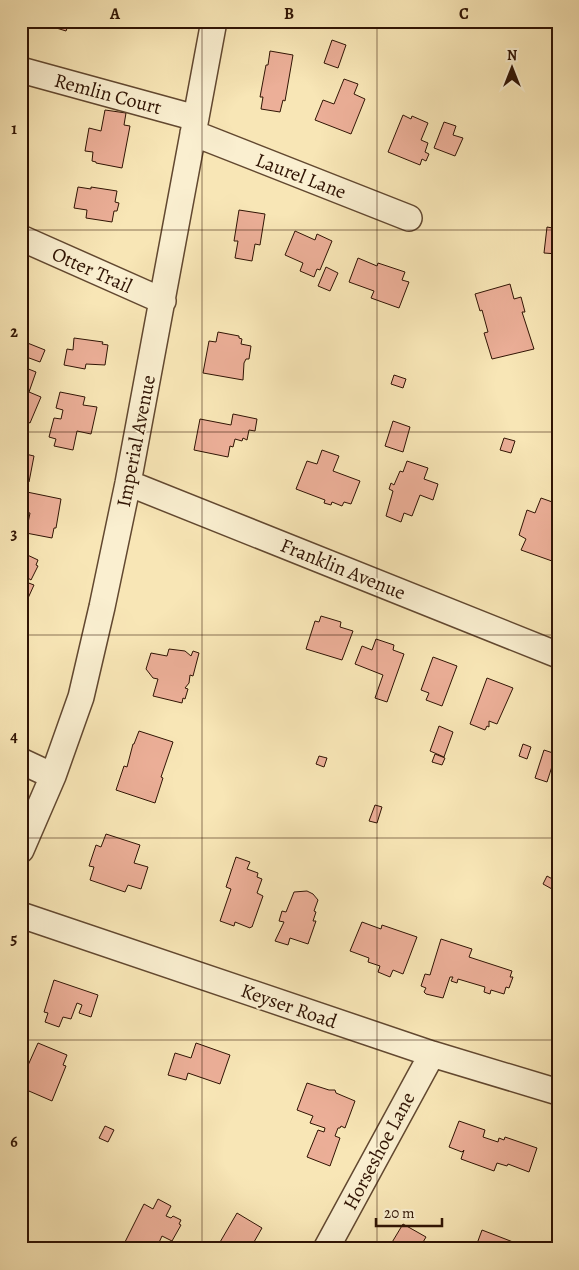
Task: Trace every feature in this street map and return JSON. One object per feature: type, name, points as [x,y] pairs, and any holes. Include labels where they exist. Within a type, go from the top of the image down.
[{"type":"street","name":"Imperial Avenue","points":[[21,850],[53,776],[81,697],[102,607],[163,301],[214,21]]},
{"type":"street","name":"Remlin Court","points":[[21,70],[194,125]]},
{"type":"street","name":"Laurel Lane","points":[[194,125],[408,218]]},
{"type":"street","name":"Otter Trail","points":[[21,238],[163,301]]},
{"type":"street","name":"Franklin Avenue","points":[[128,483],[558,655]]},
{"type":"street","points":[[21,761],[53,776]]},
{"type":"street","name":"Keyser Road","points":[[21,915],[432,1054],[558,1092]]},
{"type":"street","name":"Horseshoe Lane","points":[[326,1249],[432,1054]]},
{"type":"building","points":[[26,21],[70,21],[66,31],[37,22],[36,25]]},
{"type":"building","points":[[332,40],[346,45],[338,68],[324,63]]},
{"type":"building","points":[[270,51],[293,55],[285,101],[283,100],[280,112],[261,109],[263,97],[260,97]]},
{"type":"building","points":[[344,79],[358,84],[354,94],[365,99],[351,134],[315,120],[323,100],[334,104]]},
{"type":"building","points":[[105,110],[126,113],[124,125],[130,126],[122,168],[96,163],[92,161],[93,152],[85,151],[89,128],[101,131]]},
{"type":"building","points":[[403,115],[411,119],[412,116],[428,123],[421,140],[428,143],[425,152],[429,154],[426,161],[422,159],[420,165],[388,152]]},
{"type":"building","points":[[444,122],[456,126],[453,135],[463,138],[455,156],[434,148]]},
{"type":"building","points":[[78,187],[117,191],[115,202],[119,203],[117,211],[114,211],[112,222],[86,218],[87,210],[74,208]]},
{"type":"building","points":[[239,210],[265,214],[260,245],[255,244],[252,261],[235,258],[238,241],[234,241]]},
{"type":"building","points":[[547,227],[558,229],[558,254],[544,253]]},
{"type":"building","points":[[295,231],[315,240],[317,234],[332,241],[320,270],[317,269],[314,277],[300,271],[303,263],[285,255]]},
{"type":"building","points":[[358,258],[377,266],[378,263],[405,272],[402,280],[409,282],[399,308],[371,298],[374,291],[349,282]]},
{"type":"building","points":[[326,267],[338,273],[330,291],[318,286]]},
{"type":"building","points":[[510,284],[514,299],[521,297],[525,312],[522,312],[534,349],[492,359],[484,333],[488,332],[475,294]]},
{"type":"building","points":[[218,332],[239,336],[242,339],[241,344],[251,346],[249,359],[246,359],[244,363],[243,380],[203,373],[209,341],[216,342]]},
{"type":"building","points":[[74,338],[103,342],[102,344],[108,345],[105,365],[86,364],[85,369],[64,365],[67,349],[73,350]]},
{"type":"building","points":[[25,342],[45,350],[40,362],[21,355]]},
{"type":"building","points":[[21,366],[36,372],[29,392],[41,397],[30,423],[21,419]]},
{"type":"building","points":[[394,375],[406,379],[403,388],[391,384]]},
{"type":"building","points":[[60,392],[85,397],[83,405],[97,407],[91,434],[77,431],[73,450],[54,446],[56,439],[49,437],[54,418],[61,419],[63,410],[56,408]]},
{"type":"building","points":[[233,414],[257,419],[255,431],[249,430],[247,440],[243,438],[242,441],[235,439],[233,447],[230,446],[228,457],[194,450],[200,419],[231,425]]},
{"type":"building","points":[[393,421],[410,427],[403,452],[385,446]]},
{"type":"building","points":[[504,438],[515,441],[511,453],[500,450]]},
{"type":"building","points":[[322,450],[339,456],[333,471],[360,481],[351,504],[344,502],[342,506],[332,502],[331,505],[324,503],[325,500],[296,489],[307,461],[317,464]]},
{"type":"building","points":[[21,453],[34,456],[29,482],[21,481]]},
{"type":"building","points":[[407,461],[428,468],[424,479],[438,484],[433,500],[420,495],[412,516],[404,513],[401,522],[386,516],[393,491],[389,489],[391,483],[394,485],[400,471],[403,472]]},
{"type":"building","points":[[22,491],[61,499],[56,528],[54,528],[52,538],[26,533],[30,513],[21,511]]},
{"type":"building","points":[[541,498],[558,504],[558,543],[552,561],[521,550],[526,539],[519,535],[527,510],[535,513]]},
{"type":"building","points":[[21,552],[38,560],[36,565],[38,566],[31,580],[28,578],[26,582],[34,585],[24,607],[27,608],[21,622]]},
{"type":"building","points":[[321,616],[341,622],[340,627],[353,631],[342,660],[306,649],[315,621],[319,622]]},
{"type":"building","points":[[376,639],[394,645],[393,650],[404,654],[387,702],[375,698],[383,675],[355,664],[362,646],[372,650]]},
{"type":"building","points":[[169,649],[185,651],[191,656],[193,651],[199,653],[193,676],[190,675],[189,683],[185,688],[188,689],[182,703],[153,696],[158,679],[153,678],[146,669],[151,653],[167,656]]},
{"type":"building","points":[[433,657],[457,666],[442,706],[426,700],[429,693],[421,690]]},
{"type":"building","points":[[487,678],[513,688],[497,724],[489,721],[489,727],[487,726],[485,730],[470,724]]},
{"type":"building","points":[[439,726],[453,732],[444,757],[430,751]]},
{"type":"building","points":[[139,731],[173,742],[161,777],[163,778],[155,803],[116,790],[124,766],[127,767],[133,744]]},
{"type":"building","points":[[523,744],[531,747],[527,759],[519,756]]},
{"type":"building","points":[[544,750],[556,754],[547,782],[535,778]]},
{"type":"building","points":[[435,754],[445,758],[442,765],[432,762]]},
{"type":"building","points":[[319,756],[327,758],[324,767],[316,764]]},
{"type":"building","points":[[375,805],[382,807],[377,823],[369,821]]},
{"type":"building","points":[[106,834],[140,845],[134,863],[148,867],[141,889],[128,885],[125,892],[90,880],[94,867],[89,866],[96,845],[101,847]]},
{"type":"building","points":[[236,857],[250,862],[247,869],[258,873],[257,877],[262,879],[257,893],[263,896],[250,928],[235,922],[234,926],[220,921],[231,889],[226,887]]},
{"type":"building","points":[[547,876],[556,881],[552,889],[543,884]]},
{"type":"building","points":[[307,891],[318,900],[313,921],[316,921],[308,944],[290,938],[288,945],[275,941],[284,922],[279,921],[282,911],[286,912],[294,892]]},
{"type":"building","points":[[362,922],[381,929],[382,925],[417,937],[403,974],[393,970],[390,977],[378,972],[380,966],[368,962],[369,958],[350,951]]},
{"type":"building","points":[[441,939],[472,949],[469,957],[512,971],[510,977],[513,977],[509,988],[506,987],[504,994],[491,990],[490,994],[484,992],[485,987],[458,979],[457,983],[451,981],[453,977],[450,977],[443,998],[426,994],[424,992],[426,988],[421,986],[425,974],[430,975]]},
{"type":"building","points":[[54,980],[98,995],[91,1017],[79,1013],[82,1005],[77,1003],[71,1019],[63,1017],[59,1027],[45,1022],[48,1013],[44,1012]]},
{"type":"building","points":[[38,1043],[67,1055],[63,1065],[66,1066],[52,1101],[22,1088],[21,1090],[21,1077]]},
{"type":"building","points":[[196,1043],[230,1055],[220,1084],[188,1073],[186,1080],[168,1075],[175,1053],[191,1058]]},
{"type":"building","points":[[307,1083],[335,1090],[336,1093],[355,1101],[345,1128],[341,1126],[338,1128],[335,1136],[340,1138],[330,1166],[307,1157],[318,1130],[324,1132],[325,1128],[310,1123],[313,1116],[297,1110]]},
{"type":"building","points":[[459,1121],[485,1130],[483,1137],[498,1142],[499,1138],[504,1140],[505,1137],[537,1148],[529,1172],[508,1164],[507,1166],[497,1163],[494,1171],[461,1159],[464,1150],[462,1152],[449,1147]]},
{"type":"building","points":[[105,1126],[114,1130],[108,1142],[99,1138]]},
{"type":"building","points":[[158,1199],[171,1206],[166,1216],[171,1218],[173,1216],[181,1220],[179,1224],[181,1225],[172,1241],[162,1236],[156,1249],[139,1249],[125,1242],[144,1204],[153,1209]]},
{"type":"building","points":[[21,1204],[27,1206],[21,1219]]},
{"type":"building","points":[[237,1213],[262,1228],[250,1249],[216,1249]]},
{"type":"building","points":[[403,1224],[426,1237],[419,1249],[388,1249]]},
{"type":"building","points":[[482,1230],[513,1242],[510,1249],[475,1249]]}]
